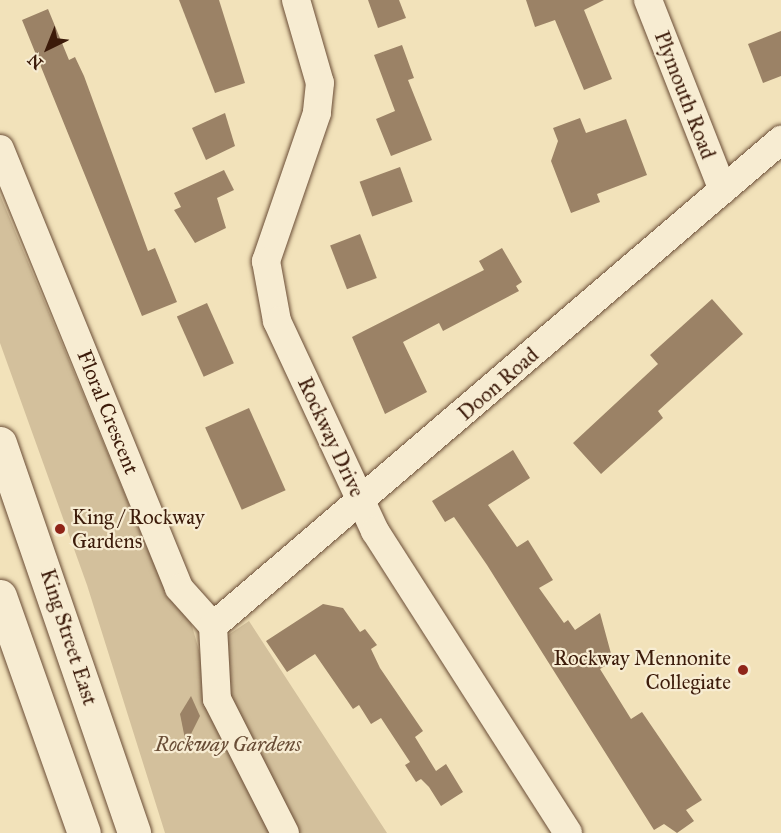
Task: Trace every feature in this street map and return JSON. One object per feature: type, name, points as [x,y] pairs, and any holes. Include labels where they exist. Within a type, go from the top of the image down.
[{"type":"main road","name":"King Street East","points":[[0,443],[134,833]]},
{"type":"main road","points":[[0,596],[84,833]]},
{"type":"street","name":"Rockway Drive","points":[[296,0],[317,64],[317,113],[266,261],[277,321],[361,503],[568,833]]},
{"type":"street","name":"Plymouth Road","points":[[648,0],[723,190]]},
{"type":"street","name":"Doon Road","points":[[213,626],[361,503],[781,140]]},
{"type":"street","name":"Floral Crescent","points":[[0,149],[179,588],[213,626]]},
{"type":"street","points":[[213,626],[217,699],[285,833]]},
{"type":"green space","name":"Rockway Gardens","points":[[0,195],[156,569],[190,619],[200,654],[249,621],[387,833],[165,833],[87,585],[0,343]]},
{"type":"building","points":[[179,0],[219,0],[245,83],[215,93]]},
{"type":"building","points":[[368,0],[399,0],[406,18],[378,28]]},
{"type":"building","points":[[526,0],[604,0],[584,10],[612,79],[584,90],[555,20],[535,27]]},
{"type":"building","points":[[48,9],[69,60],[75,57],[84,76],[148,251],[155,248],[177,302],[142,316],[22,20]]},
{"type":"building","points":[[781,31],[781,76],[763,83],[748,44]]},
{"type":"building","points":[[402,45],[414,78],[408,80],[432,140],[391,156],[376,119],[395,111],[374,55]]},
{"type":"building","points":[[225,113],[235,146],[206,160],[192,128]]},
{"type":"building","points":[[580,118],[586,133],[626,119],[647,175],[597,194],[600,202],[571,213],[551,161],[558,141],[553,128]]},
{"type":"building","points":[[400,167],[413,202],[372,216],[360,182]]},
{"type":"building","points":[[224,170],[234,190],[217,198],[226,228],[195,243],[174,210],[181,207],[174,193]]},
{"type":"building","points":[[360,234],[377,278],[347,289],[330,245]]},
{"type":"building","points":[[502,248],[522,282],[516,286],[519,291],[443,331],[439,323],[403,342],[427,392],[385,414],[352,337],[484,270],[479,261]]},
{"type":"building","points":[[712,299],[743,334],[658,411],[663,418],[601,474],[573,443],[658,364],[650,355]]},
{"type":"building","points":[[207,303],[234,363],[204,377],[177,316]]},
{"type":"building","points":[[249,408],[286,490],[242,510],[205,428]]},
{"type":"building","points":[[513,450],[530,478],[488,505],[517,547],[528,540],[553,580],[539,588],[564,623],[568,620],[575,630],[600,613],[613,661],[600,669],[631,719],[642,712],[702,800],[686,810],[694,821],[677,833],[664,824],[654,830],[487,565],[454,517],[445,522],[432,501]]},
{"type":"building","points":[[323,604],[343,608],[360,632],[365,629],[377,645],[371,649],[380,668],[423,731],[415,737],[436,771],[446,764],[463,792],[441,806],[421,779],[416,782],[405,765],[410,762],[381,718],[371,724],[359,705],[353,709],[315,654],[287,672],[266,641]]},
{"type":"building","points":[[191,696],[200,716],[186,744],[180,714]]},
{"type":"place","name":"King / Rockway Gardens","points":[[60,529]]},
{"type":"place","name":"Rockway Mennonite Collegiate","points":[[743,670]]}]
